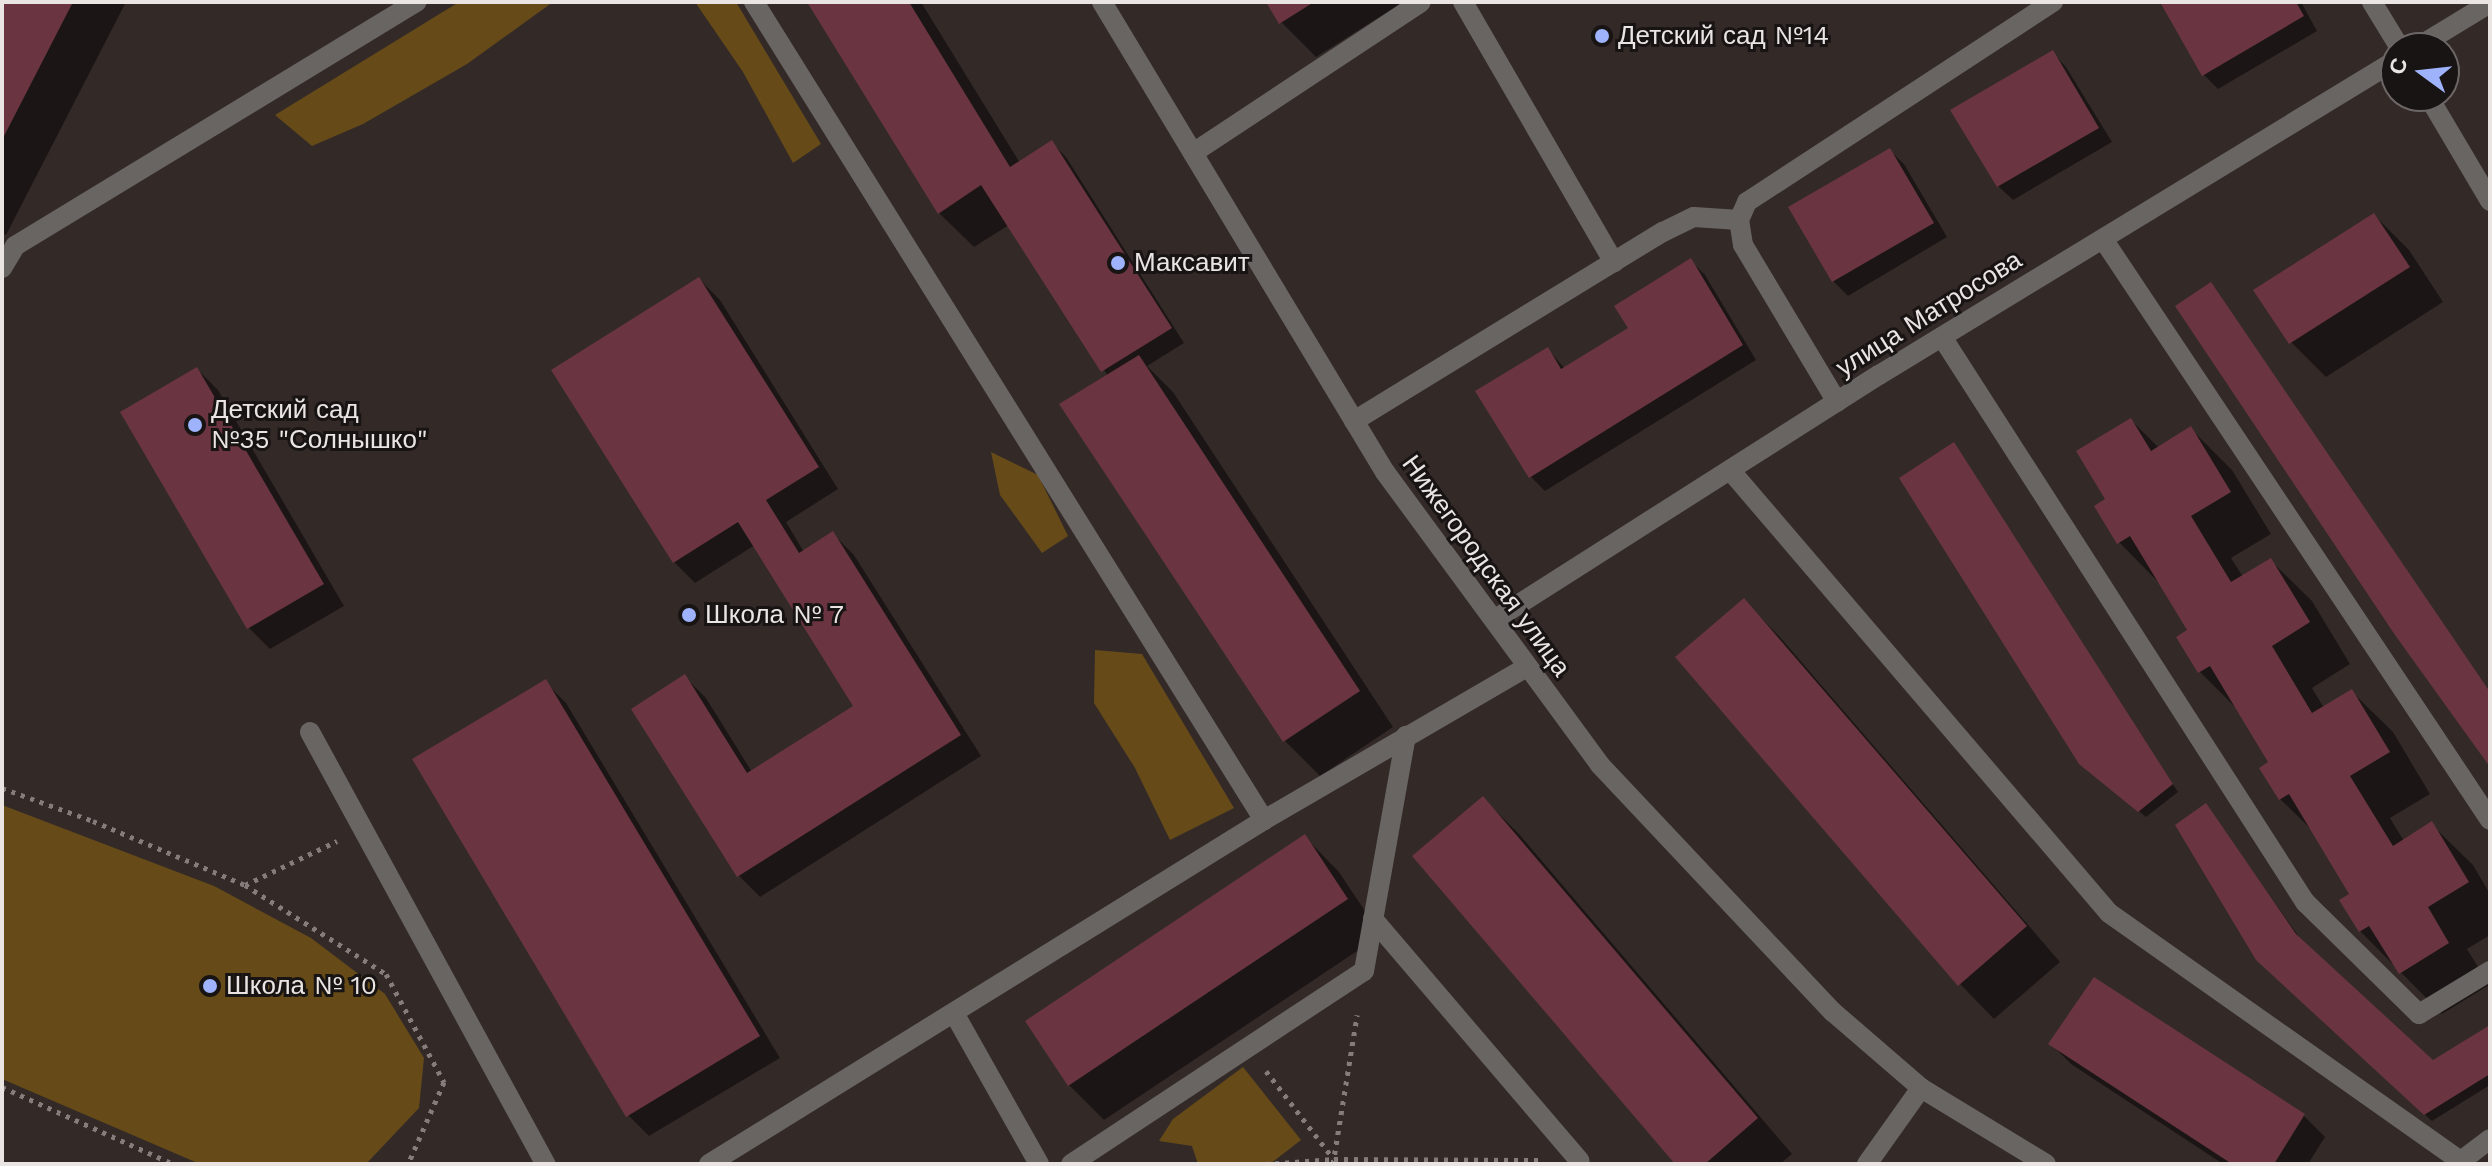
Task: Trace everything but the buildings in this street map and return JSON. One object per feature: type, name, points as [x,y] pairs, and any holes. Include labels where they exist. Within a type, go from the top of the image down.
[{"type":"street","points":[[2,268],[9,243],[417,2]]},
{"type":"street","points":[[754,2],[1264,820]]},
{"type":"street","name":"Нижегородская улица","points":[[1102,2],[1385,472],[1600,765],[1833,1012],[1921,1088],[2046,1164]]},
{"type":"street","points":[[1193,153],[1421,2]]},
{"type":"street","points":[[1463,2],[1614,262]]},
{"type":"street","points":[[1837,402],[1743,245],[1739,220],[1747,202],[2053,2]]},
{"type":"street","points":[[2372,2],[2390,32]]},
{"type":"street","points":[[2442,32],[2490,3]]},
{"type":"street","name":"улица Матросова","points":[[1494,620],[1837,402],[2380,70]]},
{"type":"street","points":[[2437,112],[2490,201]]},
{"type":"street","points":[[1354,421],[1614,262],[1694,217],[1739,220]]},
{"type":"street","points":[[2103,239],[2490,820]]},
{"type":"street","points":[[1942,337],[2305,902],[2419,1014],[2490,971]]},
{"type":"street","points":[[1730,470],[2109,913],[2458,1163],[2490,1139]]},
{"type":"street","points":[[709,1164],[1264,820],[1527,667]]},
{"type":"street","points":[[310,732],[546,1164]]},
{"type":"street","points":[[1071,1164],[1364,971],[1406,736]]},
{"type":"street","points":[[1373,919],[1581,1163]]},
{"type":"street","points":[[954,1013],[1039,1164]]},
{"type":"street","points":[[1867,1164],[1921,1088]]},
{"type":"path","points":[[2,788],[93,821],[245,885],[386,974],[444,1082],[408,1164]]},
{"type":"path","points":[[245,885],[337,841],[361,824]]},
{"type":"path","points":[[1334,1162],[1364,971]]},
{"type":"path","points":[[1248,1048],[1334,1162]]},
{"type":"path","points":[[2,1087],[173,1164]]},
{"type":"path","points":[[1265,1164],[1581,1163]]},
{"type":"shaded area","points":[[459,2],[553,2],[467,64],[363,124],[312,146],[275,115]]},
{"type":"shaded area","points":[[695,2],[736,2],[821,144],[793,163],[743,72]]},
{"type":"shaded area","points":[[991,452],[1038,475],[1068,536],[1042,553],[1000,495]]},
{"type":"shaded area","points":[[1095,650],[1142,654],[1234,808],[1170,840],[1135,768],[1094,703]]},
{"type":"shaded area","points":[[2,805],[214,886],[311,938],[385,994],[424,1058],[419,1108],[366,1164],[200,1164],[2,1079]]},
{"type":"shaded area","points":[[1243,1067],[1301,1140],[1270,1164],[1198,1164],[1192,1146],[1159,1141],[1173,1119]]},
{"type":"place","name":"Детский сад №14","points":[[1602,36]]},
{"type":"place","name":"Максавит","points":[[1118,263]]},
{"type":"place","name":"Детский сад №35 \"Солнышко\"","points":[[195,425]]},
{"type":"place","name":"Школа № 7","points":[[689,615]]},
{"type":"place","name":"Школа № 10","points":[[210,986]]}]
